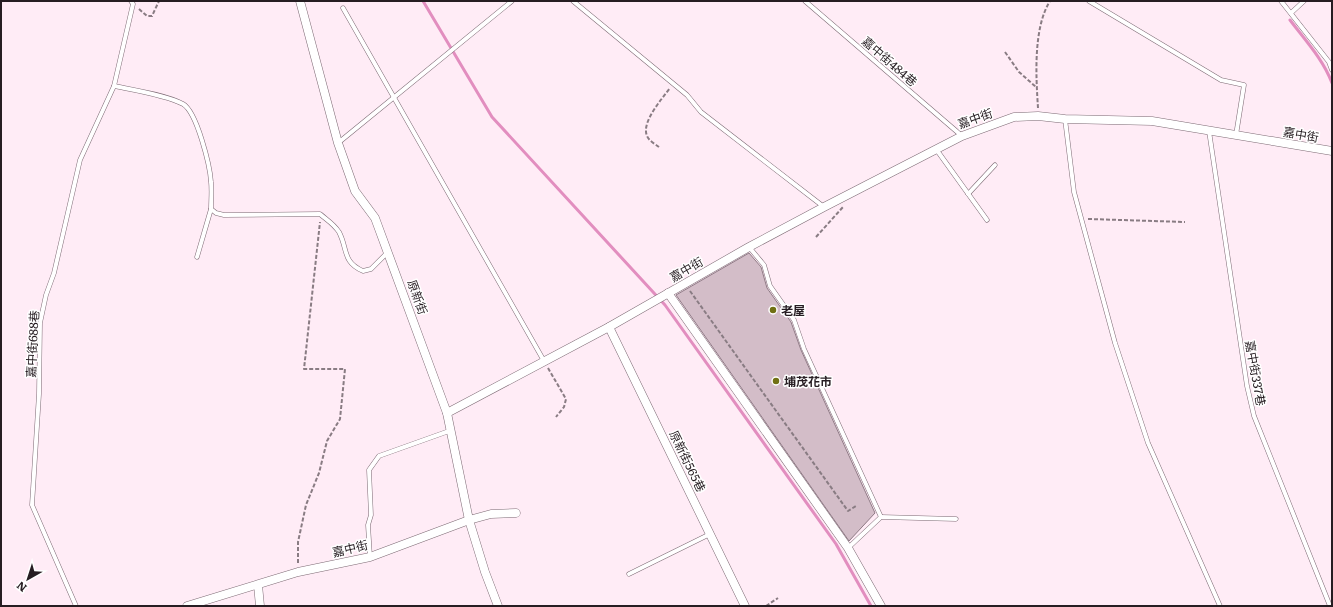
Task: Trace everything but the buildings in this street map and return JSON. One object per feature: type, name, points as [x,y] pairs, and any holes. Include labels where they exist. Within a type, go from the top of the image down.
[{"type":"street","name":"原新街","points":[[300,1],[338,143],[355,191],[375,218],[447,413],[449,431],[469,520],[485,572],[498,606]]},
{"type":"street","name":"嘉中街","points":[[609,327],[749,247],[824,207],[962,136],[1014,117],[1038,116],[1065,119],[1152,121],[1332,151]]},
{"type":"street","points":[[666,294],[848,548],[881,606]]},
{"type":"street","points":[[447,413],[544,360],[609,327]]},
{"type":"street","name":"原新街565巷","points":[[609,327],[745,606]]},
{"type":"street","name":"嘉中街","points":[[187,606],[298,572],[370,557],[469,520],[491,514],[516,513]]},
{"type":"street","points":[[258,585],[260,606]]},
{"type":"lane","points":[[338,143],[447,52],[512,1]]},
{"type":"lane","points":[[573,1],[686,95],[701,112],[824,207]]},
{"type":"lane","name":"嘉中街484巷","points":[[805,1],[962,136]]},
{"type":"lane","points":[[1090,1],[1220,80],[1244,85],[1236,135]]},
{"type":"lane","points":[[1281,1],[1329,62],[1332,70]]},
{"type":"lane","points":[[1291,13],[1304,1]]},
{"type":"lane","name":"嘉中街688巷","points":[[76,606],[32,505],[39,394],[40,323],[46,295],[54,273],[80,160],[114,86],[132,3]]},
{"type":"lane","points":[[343,8],[544,360]]},
{"type":"lane","points":[[114,86],[173,101],[184,105],[191,111],[200,135],[211,181],[211,210],[197,257]]},
{"type":"lane","points":[[1065,119],[1074,192],[1115,343],[1148,443],[1220,606]]},
{"type":"lane","name":"嘉中街337巷","points":[[1209,130],[1247,386],[1254,416],[1330,606]]},
{"type":"lane","points":[[936,149],[987,220]]},
{"type":"lane","points":[[968,194],[995,165]]},
{"type":"lane","points":[[211,210],[224,215],[320,214],[332,223],[339,233],[348,259],[355,268],[364,271],[371,269],[388,251]]},
{"type":"lane","points":[[749,247],[764,265],[770,286],[794,320],[804,349],[881,517]]},
{"type":"lane","points":[[370,557],[368,525],[372,515],[369,470],[379,456],[449,431]]},
{"type":"lane","points":[[848,548],[881,517],[956,518]]},
{"type":"lane","points":[[629,574],[710,534]]},
{"type":"path","points":[[132,3],[147,16],[152,16],[159,1]]},
{"type":"path","points":[[1038,116],[1037,88],[1039,40],[1045,9],[1050,1]]},
{"type":"path","points":[[1004,52],[1020,72],[1037,88]]},
{"type":"path","points":[[659,148],[648,138],[646,132],[651,113],[673,84]]},
{"type":"path","points":[[816,237],[847,203]]},
{"type":"path","points":[[298,572],[298,542],[306,505],[318,473],[327,441],[340,419],[345,369],[304,369],[320,214]]},
{"type":"path","points":[[1081,218],[1185,222]]},
{"type":"path","points":[[685,284],[848,511],[856,506]]},
{"type":"path","points":[[544,360],[566,399],[564,407],[556,417]]},
{"type":"path","points":[[766,606],[778,598]]},
{"type":"waterway","points":[[423,1],[492,117],[665,305],[836,544],[871,606]]},
{"type":"waterway","points":[[1290,20],[1319,58],[1332,83]]},
{"type":"place","name":"老屋","points":[[773,310]]},
{"type":"place","name":"埔茂花市","points":[[776,381]]}]
